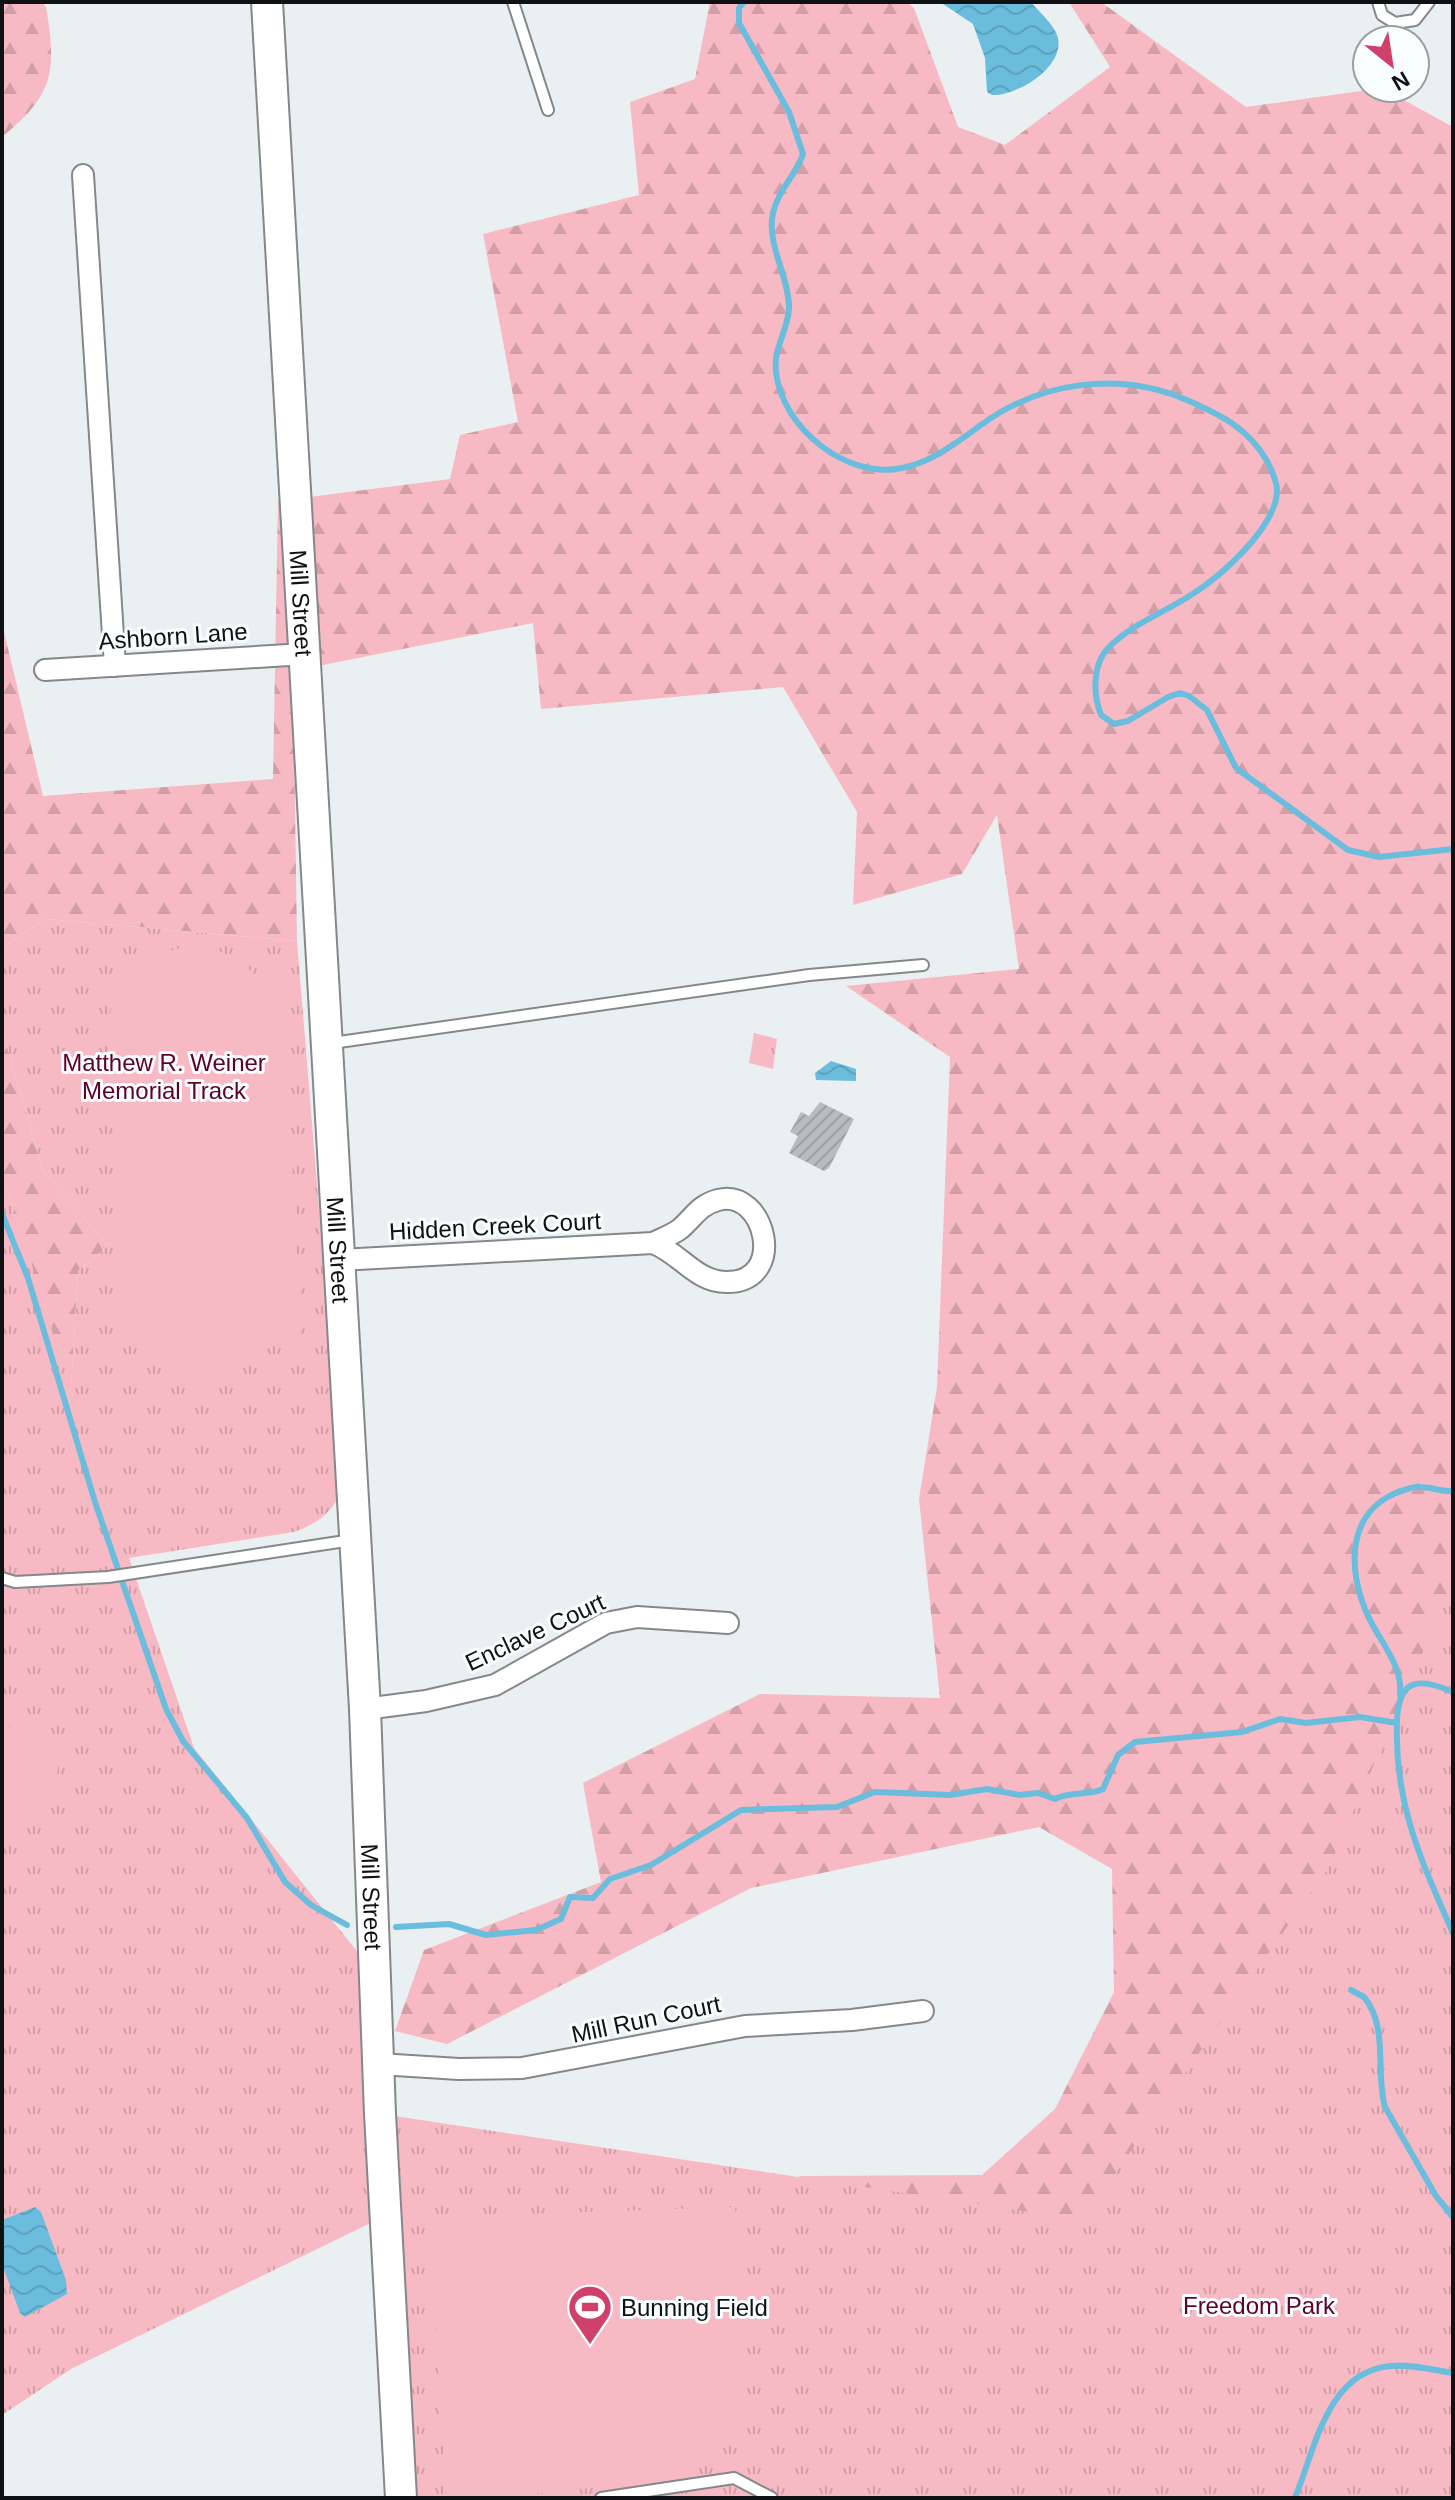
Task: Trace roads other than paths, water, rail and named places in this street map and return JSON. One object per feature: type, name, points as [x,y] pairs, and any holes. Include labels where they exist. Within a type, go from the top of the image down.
[{"type":"street","name":"Mill Street","points":[[267,2],[365,1709],[401,2498]]},
{"type":"street","points":[[83,175],[115,666]]},
{"type":"street","name":"Ashborn Lane","points":[[45,670],[305,654]]},
{"type":"street","points":[[721,1198],[740,1203],[754,1214],[766,1232],[764,1257],[751,1275],[730,1282],[706,1280],[669,1249],[653,1243],[679,1229],[697,1209],[721,1198]]},
{"type":"street","name":"Hidden Creek Court","points":[[340,1260],[653,1243]]},
{"type":"street","name":"Enclave Court","points":[[365,1709],[435,1700],[495,1685],[606,1623],[652,1617],[728,1623]]},
{"type":"street","name":"Mill Run Court","points":[[379,2064],[459,2069],[522,2068],[745,2026],[852,2020],[923,2011]]},
{"type":"lane","points":[[513,2],[548,110]]},
{"type":"lane","points":[[1378,2],[1382,15],[1395,23],[1415,20],[1429,2]]},
{"type":"lane","points":[[326,1044],[809,975],[923,965]]},
{"type":"lane","points":[[2,1578],[15,1582],[59,1582],[108,1577],[354,1540]]},
{"type":"lane","points":[[601,2498],[734,2478],[772,2498]]},
{"type":"water","points":[[940,2],[1031,2],[1058,38],[1054,60],[1037,78],[1025,85],[1014,91],[992,95],[987,92],[985,58],[973,24]]},
{"type":"water","points":[[831,1061],[856,1069],[856,1081],[816,1080],[815,1073]]},
{"type":"water","points":[[35,2207],[41,2212],[66,2280],[67,2294],[25,2317],[20,2313],[2,2264],[2,2220]]},
{"type":"waterway","points":[[744,2],[739,8],[739,23],[789,112],[803,154],[779,197],[772,225],[789,308],[777,355],[776,372],[790,412],[804,430],[821,446],[860,466],[881,470],[902,468],[934,457],[1004,410],[1029,398],[1081,385],[1108,384],[1135,385],[1161,391],[1187,400],[1233,424],[1260,450],[1274,475],[1277,490],[1268,519],[1245,550],[1217,576],[1128,632],[1103,654],[1096,680],[1096,698],[1101,715],[1114,724],[1128,721],[1168,697],[1180,693],[1189,696],[1207,710],[1236,768],[1348,850],[1379,857],[1453,849]]},
{"type":"waterway","points":[[2,1214],[28,1278],[95,1502],[166,1709],[183,1741],[247,1818],[285,1882],[311,1905],[347,1925]]},
{"type":"waterway","points":[[1400,1695],[1395,1666],[1371,1622],[1357,1582],[1356,1542],[1362,1524],[1373,1509],[1389,1496],[1416,1487],[1453,1491]]},
{"type":"waterway","points":[[1453,1692],[1430,1684],[1413,1685],[1401,1697],[1397,1722],[1397,1751],[1405,1805],[1420,1856],[1453,1933]]},
{"type":"waterway","points":[[396,1927],[449,1924],[486,1935],[536,1930],[561,1919],[570,1897],[593,1898],[610,1879],[651,1865],[741,1810],[837,1807],[875,1792],[950,1795],[987,1789],[1019,1795],[1038,1793],[1055,1799],[1103,1789],[1118,1755],[1135,1742],[1242,1732],[1280,1719],[1306,1723],[1360,1717],[1397,1723]]},
{"type":"waterway","points":[[1351,1990],[1364,1997],[1376,2022],[1385,2107],[1436,2196],[1453,2217]]},
{"type":"waterway","points":[[1295,2498],[1326,2416],[1352,2382],[1369,2371],[1391,2366],[1453,2373]]},
{"type":"place","name":"Bunning Field","points":[[590,2346]]},
{"type":"park label","name":"Matthew R. Weiner Memorial Track","points":[[164,1076]]},
{"type":"park label","name":"Freedom Park","points":[[1259,2305]]}]
